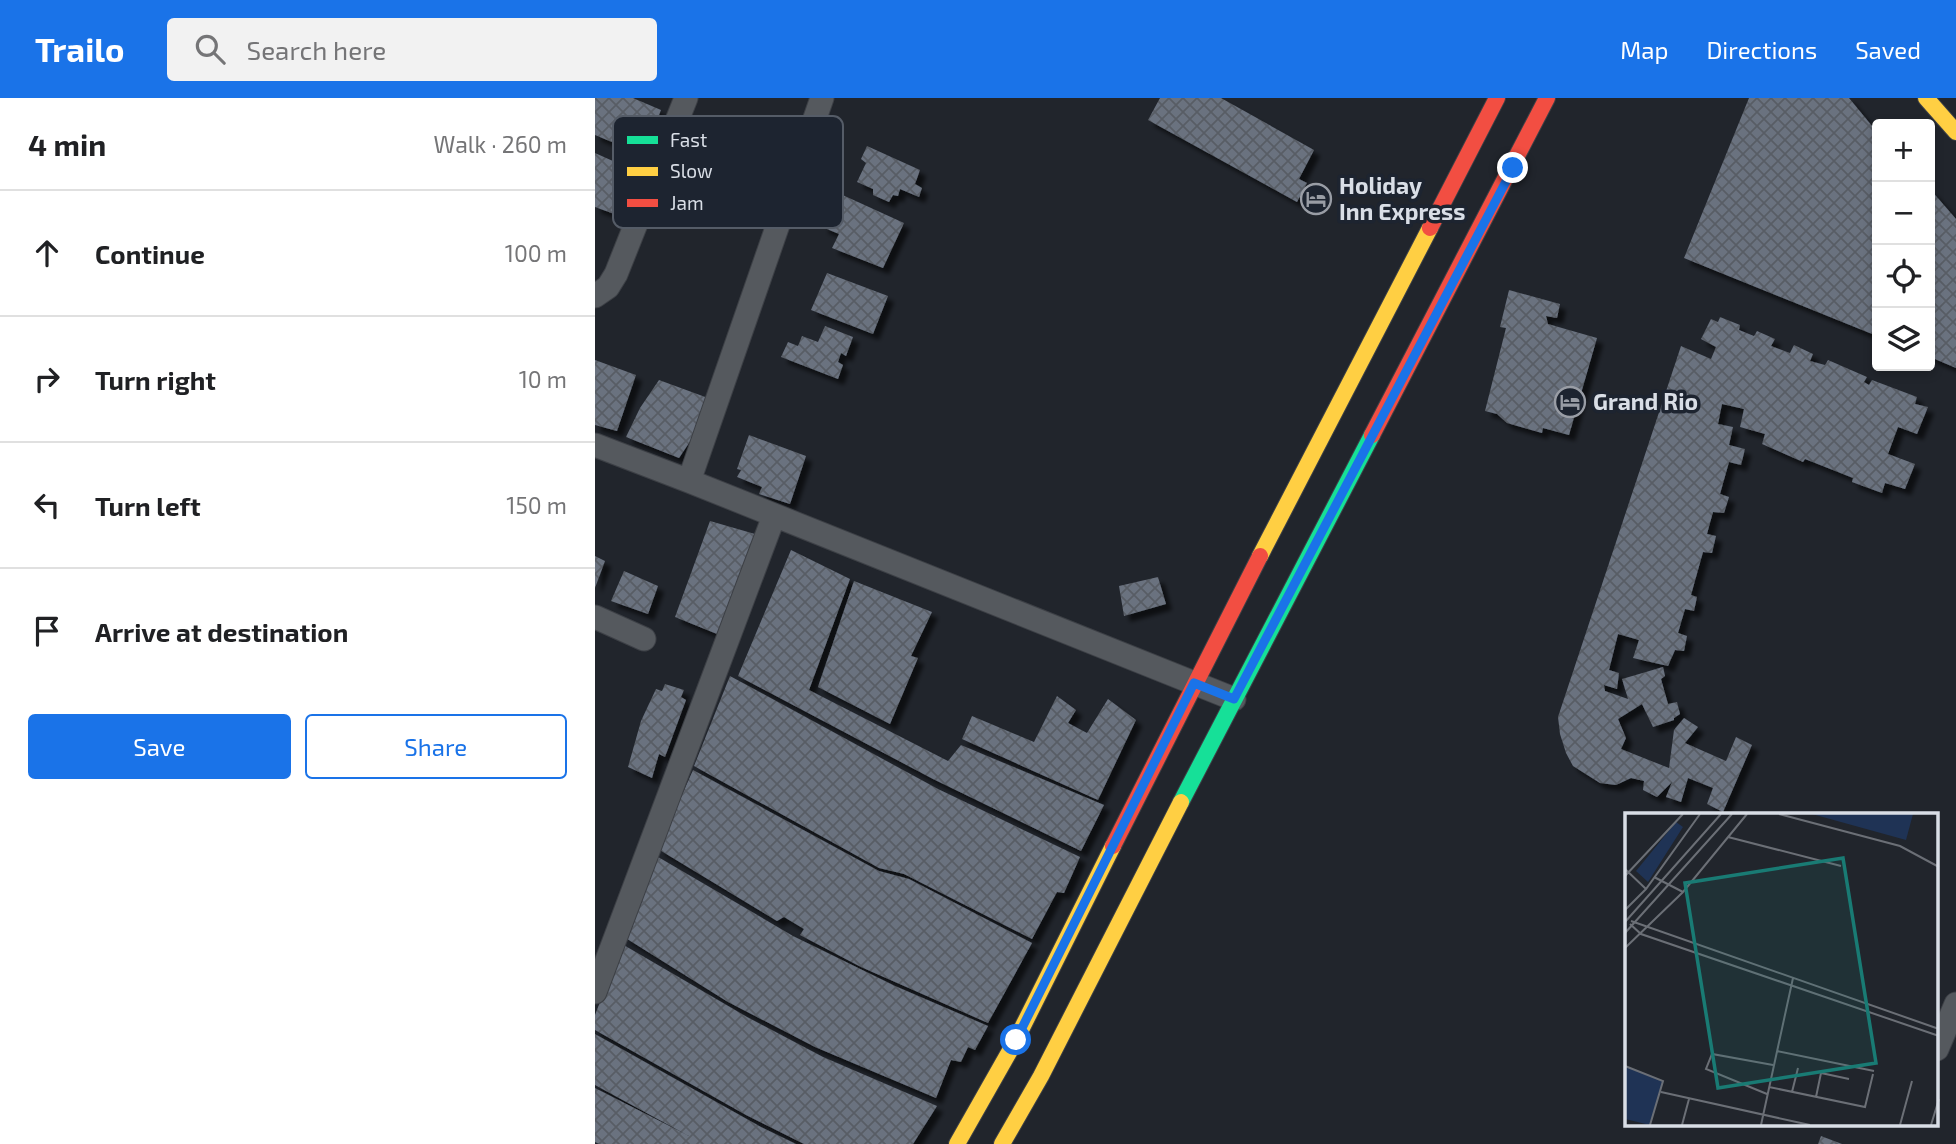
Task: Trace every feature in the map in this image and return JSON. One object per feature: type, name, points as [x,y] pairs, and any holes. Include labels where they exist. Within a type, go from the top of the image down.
[{"type":"main road","points":[[957,1144],[1016,1040],[1194,683],[1496,98]]},
{"type":"main road","points":[[1002,1144],[1041,1076],[1547,98]]},
{"type":"main road","points":[[1926,98],[1956,132]]},
{"type":"street","points":[[678,116],[685,98]]},
{"type":"street","points":[[816,116],[822,98]]},
{"type":"street","points":[[595,296],[608,287],[616,274],[634,228]]},
{"type":"street","points":[[689,481],[777,228]]},
{"type":"street","points":[[595,445],[1234,699]]},
{"type":"street","points":[[595,992],[774,516]]},
{"type":"street","points":[[595,617],[644,639]]},
{"type":"street","points":[[1939,1044],[1956,1004]]},
{"type":"building","points":[[595,98],[633,98],[661,110],[659,116],[613,116],[613,142],[595,135]]},
{"type":"building","points":[[1160,98],[1221,98],[1314,150],[1299,179],[1307,183],[1297,202],[1148,120]]},
{"type":"building","points":[[1749,98],[1849,98],[1872,126],[1872,334],[1684,258]]},
{"type":"building","points":[[867,146],[920,170],[915,184],[922,188],[919,197],[900,189],[898,196],[893,195],[889,202],[873,195],[873,189],[857,182],[866,163],[861,159]]},
{"type":"building","points":[[595,153],[613,161],[613,214],[595,207]]},
{"type":"building","points":[[843,195],[904,223],[883,268],[832,248],[839,234],[824,228],[843,228]]},
{"type":"building","points":[[1935,195],[1956,219],[1956,368],[1935,359]]},
{"type":"building","points":[[827,273],[888,296],[873,334],[811,310]]},
{"type":"building","points":[[1509,290],[1560,304],[1557,318],[1546,316],[1548,324],[1597,338],[1569,435],[1543,428],[1542,433],[1507,423],[1497,414],[1485,411],[1506,328],[1500,327]]},
{"type":"building","points":[[1720,317],[1740,325],[1739,330],[1754,336],[1757,331],[1775,339],[1771,346],[1790,353],[1794,345],[1813,354],[1810,361],[1825,365],[1828,360],[1867,377],[1864,382],[1869,385],[1872,380],[1917,397],[1915,404],[1928,407],[1917,434],[1898,427],[1888,454],[1915,464],[1905,489],[1885,483],[1882,493],[1852,482],[1853,478],[1805,459],[1803,462],[1762,444],[1765,434],[1740,427],[1744,409],[1722,404],[1718,424],[1733,427],[1729,445],[1745,449],[1741,465],[1729,462],[1720,494],[1729,497],[1724,513],[1713,512],[1707,534],[1716,536],[1712,553],[1703,552],[1691,595],[1697,597],[1694,611],[1685,609],[1678,633],[1687,636],[1684,651],[1675,650],[1668,666],[1633,658],[1639,640],[1618,634],[1609,670],[1619,673],[1617,689],[1604,685],[1605,691],[1628,699],[1622,679],[1663,667],[1665,676],[1661,679],[1668,704],[1677,702],[1680,714],[1674,720],[1653,727],[1642,704],[1618,719],[1626,738],[1621,749],[1669,768],[1674,730],[1684,718],[1698,727],[1685,743],[1726,761],[1736,737],[1752,745],[1723,812],[1707,804],[1713,788],[1688,778],[1681,802],[1666,797],[1672,782],[1657,797],[1643,790],[1644,781],[1631,778],[1616,785],[1600,783],[1573,766],[1560,734],[1558,717],[1681,346],[1711,359],[1716,347],[1701,339],[1711,319],[1718,322]]},
{"type":"building","points":[[825,326],[853,337],[846,356],[841,353],[838,362],[843,365],[838,379],[781,357],[788,342],[798,346],[802,336],[818,342]]},
{"type":"building","points":[[595,360],[636,375],[617,431],[595,425]]},
{"type":"building","points":[[659,380],[708,398],[697,431],[679,458],[626,437],[640,408]]},
{"type":"building","points":[[749,435],[806,456],[790,504],[759,494],[762,487],[737,477],[741,470],[737,469]]},
{"type":"building","points":[[710,521],[755,534],[717,634],[675,617]]},
{"type":"building","points":[[791,550],[850,579],[809,690],[948,761],[961,745],[1104,805],[1081,851],[933,779],[738,676]]},
{"type":"building","points":[[595,556],[605,561],[595,588]]},
{"type":"building","points":[[624,571],[658,586],[648,614],[611,601]]},
{"type":"building","points":[[1158,577],[1166,604],[1124,616],[1119,586]]},
{"type":"building","points":[[854,581],[932,612],[911,656],[918,658],[890,724],[818,687]]},
{"type":"building","points":[[730,676],[938,789],[1080,857],[1064,893],[1057,892],[1032,939],[904,874],[879,868],[694,766]]},
{"type":"building","points":[[665,684],[684,690],[681,697],[686,700],[665,757],[659,754],[652,778],[628,767],[641,721],[656,689],[662,691]]},
{"type":"building","points":[[1057,696],[1076,710],[1068,723],[1087,733],[1108,699],[1136,720],[1098,800],[962,739],[972,716],[1034,742]]},
{"type":"building","points":[[693,770],[879,871],[909,879],[1032,943],[988,1023],[861,967],[800,935],[804,929],[784,917],[777,921],[658,849]]},
{"type":"building","points":[[653,854],[793,936],[895,986],[988,1026],[975,1050],[968,1047],[961,1062],[951,1060],[936,1098],[815,1047],[728,1002],[624,937]]},
{"type":"building","points":[[622,944],[747,1017],[823,1057],[937,1106],[913,1144],[804,1144],[746,1115],[595,1030],[595,1015]]},
{"type":"building","points":[[595,1034],[796,1144],[595,1142],[595,1088],[689,1136],[595,1085]]},
{"type":"building","points":[[1821,1136],[1842,1144],[1818,1144]]},
{"type":"traffic: fast","points":[[1181,802],[1372,435]]},
{"type":"traffic: slow","points":[[1926,98],[1956,132]]},
{"type":"traffic: slow","points":[[1260,556],[1430,228]]},
{"type":"traffic: slow","points":[[1002,1144],[1041,1076],[1181,802]]},
{"type":"traffic: slow","points":[[957,1144],[1016,1040],[1113,846]]},
{"type":"traffic: jam","points":[[1430,228],[1497,98]]},
{"type":"traffic: jam","points":[[1372,435],[1547,98]]},
{"type":"traffic: jam","points":[[1113,846],[1260,556]]},
{"type":"place","name":"Holiday Inn Express","points":[[1316,199]]},
{"type":"place","name":"Grand Rio","points":[[1570,402]]},
{"type":"route","points":[[1016,1040],[1194,683],[1234,699],[1513,168]]}]
